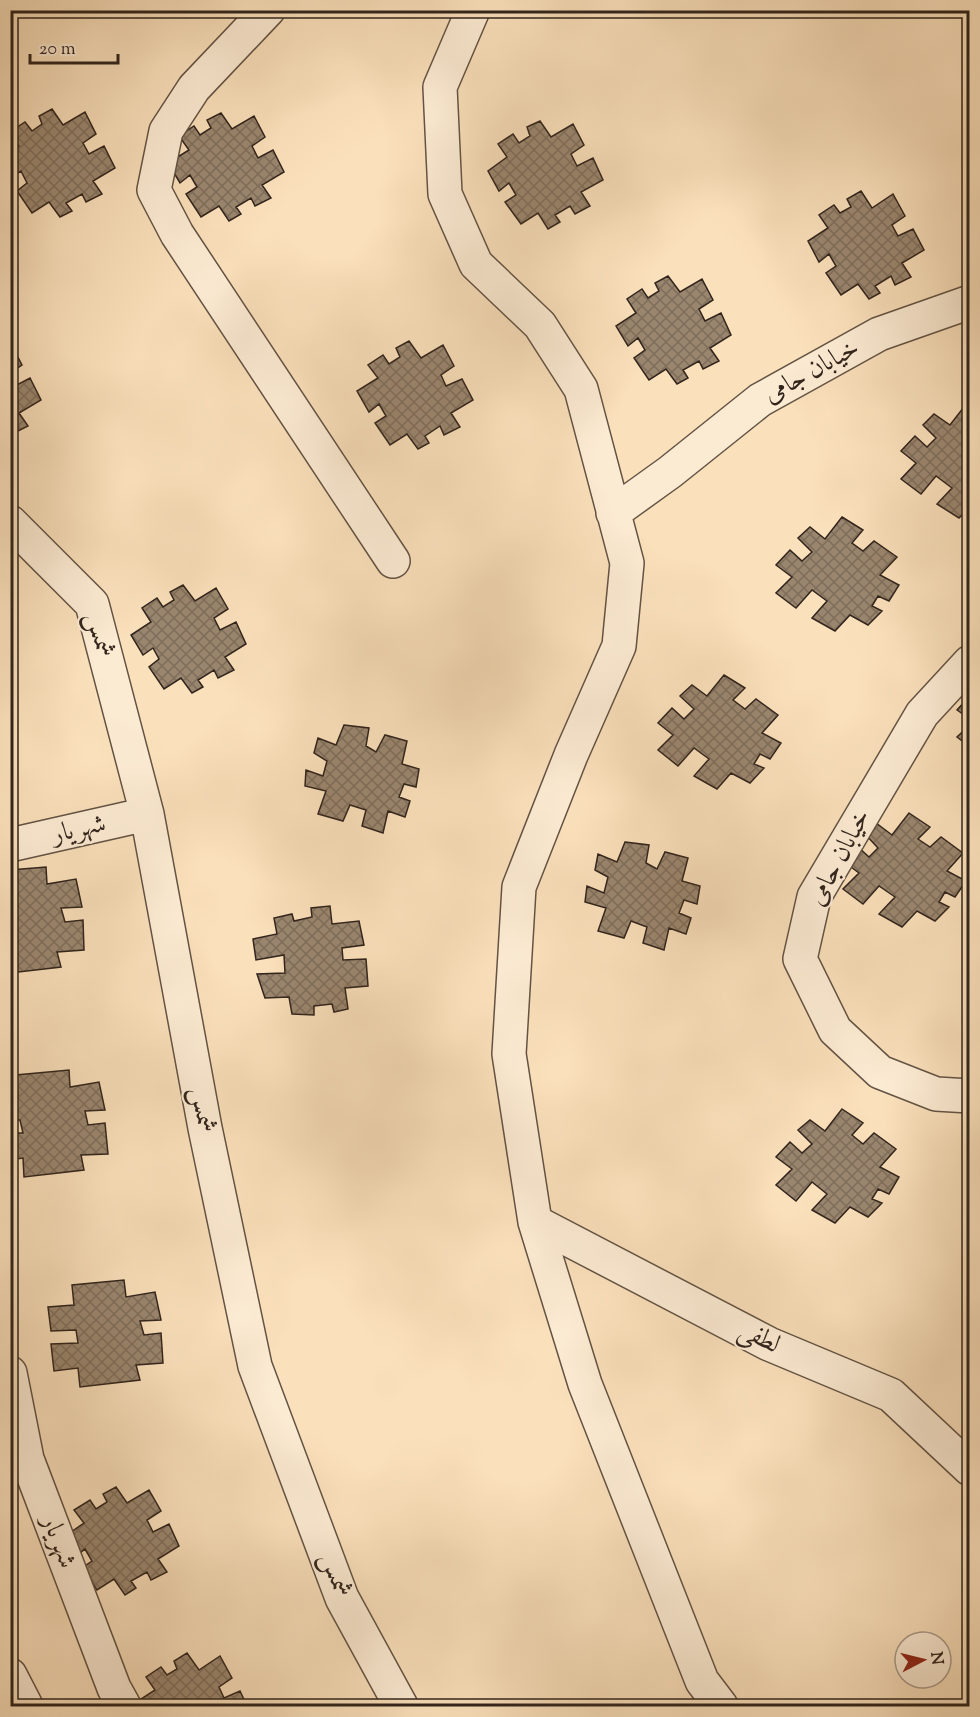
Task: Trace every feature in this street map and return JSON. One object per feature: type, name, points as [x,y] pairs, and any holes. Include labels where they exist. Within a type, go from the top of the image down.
[{"type":"street","points":[[268,10],[194,88],[166,131],[154,190],[177,234],[393,561]]},
{"type":"street","points":[[473,10],[440,87],[445,194],[476,264],[540,325],[581,389],[627,563],[619,646],[571,755],[519,887],[509,1054],[535,1222],[585,1384],[702,1681],[721,1707]]},
{"type":"street","name":"خیابان جامی","points":[[613,513],[670,472],[760,400],[879,334],[969,302]]},
{"type":"street","name":"شمس","points":[[10,522],[92,604],[147,814],[205,1128],[255,1366],[342,1598],[401,1707]]},
{"type":"street","name":"خیابان جامی","points":[[969,662],[922,714],[814,897],[800,959],[835,1030],[880,1072],[936,1094],[969,1096]]},
{"type":"street","name":"شهریار","points":[[10,845],[147,814]]},
{"type":"street","name":"لطفی","points":[[535,1222],[769,1344],[891,1395],[969,1469]]},
{"type":"street","name":"شهریار","points":[[10,1373],[27,1459],[114,1688],[124,1707]]},
{"type":"street","points":[[10,1675],[26,1707]]},
{"type":"building","points":[[52,109],[63,125],[85,112],[96,134],[83,143],[89,154],[104,146],[115,168],[93,181],[102,194],[86,202],[82,194],[66,203],[72,211],[60,217],[49,202],[32,213],[17,191],[27,183],[21,171],[10,178],[10,152],[19,146],[10,132],[25,122],[32,131],[42,124],[39,116]]},
{"type":"building","points":[[221,113],[232,129],[254,116],[265,137],[252,146],[258,158],[273,150],[284,172],[262,185],[271,198],[255,206],[251,198],[236,207],[241,214],[229,221],[219,206],[201,217],[186,194],[197,187],[190,175],[180,183],[168,163],[189,150],[179,136],[194,126],[200,135],[211,128],[207,120]]},
{"type":"building","points":[[540,121],[551,137],[573,124],[584,145],[571,154],[577,166],[593,158],[603,180],[581,192],[590,206],[575,214],[570,206],[555,215],[560,222],[548,229],[538,213],[521,224],[505,202],[516,195],[509,183],[499,191],[488,171],[507,157],[498,144],[513,134],[519,143],[530,136],[527,127]]},
{"type":"building","points":[[861,191],[872,208],[893,194],[905,216],[892,225],[898,236],[913,229],[924,250],[902,263],[911,277],[895,285],[891,276],[875,286],[880,293],[869,299],[858,284],[841,295],[826,273],[836,266],[829,254],[819,262],[808,241],[828,228],[819,215],[834,205],[840,213],[851,207],[847,199]]},
{"type":"building","points":[[668,276],[680,292],[702,279],[713,300],[699,309],[705,321],[721,313],[731,335],[710,348],[719,361],[703,369],[699,361],[683,370],[688,378],[677,384],[666,369],[649,380],[634,358],[645,350],[638,338],[628,346],[616,326],[636,313],[627,299],[642,289],[648,298],[659,291],[655,283]]},
{"type":"building","points":[[409,341],[421,358],[443,345],[454,366],[441,375],[446,386],[462,379],[473,400],[451,413],[460,427],[444,435],[440,426],[425,436],[429,443],[418,449],[407,434],[390,445],[375,423],[386,416],[379,404],[369,412],[357,391],[378,378],[368,365],[383,355],[389,364],[400,357],[396,348]]},
{"type":"building","points":[[10,344],[22,365],[10,373]]},
{"type":"building","points":[[10,378],[15,386],[30,378],[41,400],[19,413],[28,426],[12,434],[10,430]]},
{"type":"building","points":[[967,403],[970,405],[970,507],[959,518],[937,504],[952,488],[936,476],[921,494],[901,479],[916,463],[901,451],[915,436],[927,447],[936,438],[923,425],[934,414],[950,425]]},
{"type":"building","points":[[842,517],[863,530],[852,543],[863,551],[874,541],[897,557],[880,575],[899,585],[889,601],[878,596],[872,606],[882,611],[868,625],[850,615],[835,631],[812,618],[827,601],[812,590],[796,608],[776,593],[792,577],[776,565],[790,550],[802,561],[812,552],[798,538],[810,527],[825,539]]},
{"type":"building","points":[[183,585],[195,601],[216,588],[228,609],[214,618],[220,630],[236,622],[246,644],[225,657],[234,670],[218,678],[214,670],[198,680],[203,687],[192,693],[181,678],[164,689],[149,667],[159,659],[153,648],[143,655],[131,635],[151,622],[142,608],[157,598],[163,607],[174,600],[170,592]]},
{"type":"building","points":[[724,675],[745,688],[733,700],[745,709],[756,699],[778,715],[762,733],[781,743],[770,759],[760,754],[754,764],[764,768],[750,783],[731,773],[717,789],[694,776],[709,759],[694,748],[678,766],[658,750],[673,735],[658,723],[672,708],[684,719],[694,709],[680,696],[692,685],[707,696]]},
{"type":"building","points":[[970,696],[970,719],[957,710]]},
{"type":"building","points":[[344,725],[369,728],[366,746],[376,752],[385,735],[407,741],[402,764],[419,769],[416,787],[404,784],[399,797],[410,801],[405,817],[388,811],[383,833],[362,826],[366,810],[350,805],[343,821],[318,814],[326,791],[305,786],[306,770],[323,776],[327,761],[314,753],[318,738],[336,745]]},
{"type":"building","points":[[970,725],[970,747],[957,737]]},
{"type":"building","points":[[909,813],[930,827],[918,839],[930,847],[941,837],[963,853],[947,871],[966,881],[955,897],[945,892],[939,902],[949,907],[935,921],[917,911],[902,927],[879,914],[895,897],[879,886],[863,904],[843,889],[859,873],[843,861],[857,846],[869,857],[878,848],[865,834],[876,823],[892,835]]},
{"type":"building","points":[[625,842],[649,845],[646,863],[657,869],[665,852],[688,858],[682,881],[700,886],[697,904],[684,900],[679,913],[691,918],[686,934],[669,928],[664,950],[643,943],[647,927],[631,921],[624,938],[598,931],[606,908],[585,902],[587,886],[604,893],[608,877],[595,870],[598,854],[617,862]]},
{"type":"building","points":[[46,867],[47,884],[76,879],[82,907],[61,908],[65,922],[83,920],[84,950],[57,952],[61,967],[10,973],[10,870]]},
{"type":"building","points":[[330,906],[332,924],[359,921],[364,945],[342,948],[343,960],[366,959],[368,986],[345,988],[348,1009],[334,1012],[332,1004],[314,1006],[314,1015],[292,1014],[289,997],[265,998],[257,974],[285,973],[284,955],[256,960],[253,939],[277,934],[274,918],[292,914],[294,921],[312,917],[311,908]]},
{"type":"building","points":[[69,1070],[70,1087],[99,1082],[105,1110],[85,1111],[88,1125],[105,1123],[108,1154],[81,1155],[84,1170],[24,1177],[23,1158],[10,1160],[10,1133],[23,1133],[20,1120],[10,1120],[10,1096],[18,1095],[16,1075]]},
{"type":"building","points":[[842,1109],[863,1123],[852,1135],[863,1144],[874,1133],[896,1149],[880,1167],[899,1177],[889,1194],[878,1189],[872,1199],[882,1203],[868,1217],[850,1207],[835,1223],[812,1210],[827,1194],[812,1182],[796,1201],[776,1185],[792,1169],[776,1157],[790,1142],[802,1153],[812,1144],[798,1130],[810,1120],[825,1131]]},
{"type":"building","points":[[124,1280],[126,1297],[155,1292],[161,1320],[140,1321],[144,1335],[161,1333],[163,1363],[136,1365],[140,1380],[80,1387],[78,1368],[54,1371],[51,1344],[78,1343],[76,1330],[51,1331],[48,1307],[74,1305],[72,1285]]},
{"type":"building","points":[[116,1487],[127,1503],[149,1490],[161,1511],[147,1520],[153,1532],[169,1524],[179,1546],[158,1559],[167,1572],[151,1580],[147,1572],[131,1581],[136,1588],[125,1595],[114,1579],[97,1590],[82,1568],[92,1561],[85,1549],[75,1557],[64,1537],[84,1523],[74,1510],[90,1500],[96,1509],[107,1502],[103,1494]]},
{"type":"building","points":[[187,1653],[199,1670],[220,1656],[232,1678],[219,1687],[224,1698],[240,1691],[247,1706],[137,1706],[135,1703],[155,1690],[146,1677],[161,1667],[167,1675],[177,1669],[174,1661]]}]
